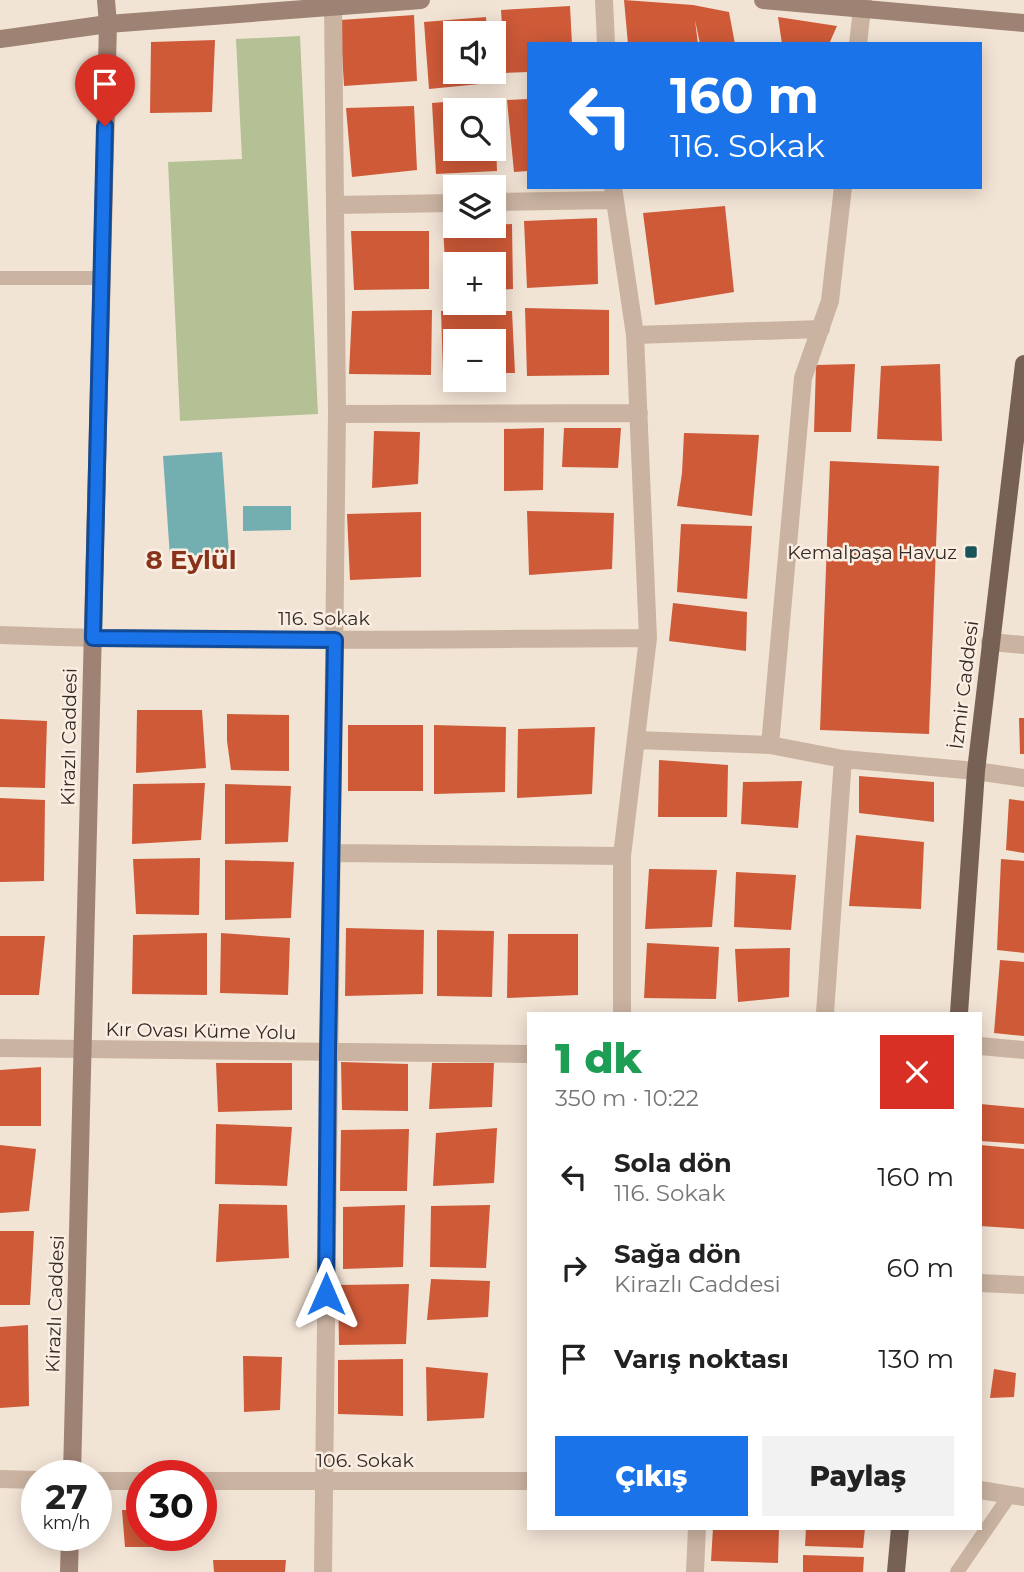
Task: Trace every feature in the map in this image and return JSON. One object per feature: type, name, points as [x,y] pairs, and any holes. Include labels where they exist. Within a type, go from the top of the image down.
[{"type":"main road","name":"Kirazlı Caddesi","points":[[72,1460],[108,24],[106,0]]},
{"type":"main road","points":[[0,38],[108,24],[333,3],[421,0]]},
{"type":"main road","points":[[763,0],[863,4],[1024,23]]},
{"type":"main road","name":"İzmir Caddesi","points":[[959,1012],[975,771],[990,642],[1017,477],[1024,363]]},
{"type":"main road","points":[[896,1572],[900,1530]]},
{"type":"main road","points":[[69,1572],[70,1551]]},
{"type":"street","points":[[604,0],[606,42]]},
{"type":"street","points":[[323,1572],[337,414],[333,3]]},
{"type":"street","points":[[859,42],[863,4]]},
{"type":"street","points":[[770,745],[803,378],[830,301],[843,189]]},
{"type":"street","points":[[506,201],[613,194],[635,335],[648,638],[622,856],[622,1012]]},
{"type":"street","points":[[335,205],[443,203]]},
{"type":"street","points":[[635,335],[821,329]]},
{"type":"street","points":[[337,414],[639,413]]},
{"type":"street","name":"116. Sokak","points":[[0,635],[335,640],[648,638]]},
{"type":"street","points":[[990,642],[1024,645]]},
{"type":"street","points":[[636,740],[770,745],[843,759],[1024,778]]},
{"type":"street","points":[[825,1012],[843,759]]},
{"type":"street","points":[[333,853],[622,856]]},
{"type":"street","points":[[982,1046],[1024,1049]]},
{"type":"street","name":"Kır Ovası Küme Yolu","points":[[0,1048],[527,1054]]},
{"type":"street","points":[[982,1283],[1024,1285]]},
{"type":"street","points":[[0,1479],[21,1480]]},
{"type":"street","name":"106. Sokak","points":[[217,1481],[527,1481]]},
{"type":"street","points":[[982,1490],[1017,1496]]},
{"type":"street","points":[[695,1572],[697,1530]]},
{"type":"lane","points":[[0,278],[102,278]]},
{"type":"lane","points":[[957,1572],[1017,1496]]},
{"type":"green space","points":[[300,36],[318,414],[180,421],[168,162],[242,159],[236,39]]},
{"type":"water","points":[[222,452],[229,553],[170,557],[163,456]]},
{"type":"water","points":[[243,506],[291,506],[291,530],[243,531]]},
{"type":"building","points":[[624,0],[693,5],[729,12],[735,42],[700,42],[695,20],[698,42],[628,42]]},
{"type":"building","points":[[570,6],[572,42],[527,42],[527,72],[506,73],[506,21],[502,21],[501,10]]},
{"type":"building","points":[[414,15],[417,81],[344,86],[340,20]]},
{"type":"building","points":[[486,17],[486,21],[443,21],[443,84],[480,84],[429,89],[424,22]]},
{"type":"building","points":[[778,17],[837,26],[830,42],[782,42]]},
{"type":"building","points":[[215,40],[212,112],[150,113],[151,42]]},
{"type":"building","points":[[527,99],[527,171],[514,172],[507,100]]},
{"type":"building","points":[[443,102],[443,161],[497,161],[497,171],[436,174],[432,103]]},
{"type":"building","points":[[414,106],[417,170],[352,177],[346,108]]},
{"type":"building","points":[[725,206],[734,292],[655,305],[643,213]]},
{"type":"building","points":[[597,218],[598,284],[527,288],[524,221]]},
{"type":"building","points":[[506,224],[512,224],[513,289],[506,289],[506,252],[444,252],[444,238],[506,238]]},
{"type":"building","points":[[351,231],[429,231],[429,289],[354,290]]},
{"type":"building","points":[[525,308],[609,310],[609,375],[527,376]]},
{"type":"building","points":[[432,310],[431,375],[349,374],[352,311]]},
{"type":"building","points":[[441,311],[443,315],[506,315],[506,311],[512,311],[515,373],[506,373],[506,329],[443,329],[443,373]]},
{"type":"building","points":[[855,364],[851,432],[814,432],[816,365]]},
{"type":"building","points":[[940,364],[942,441],[877,439],[881,366]]},
{"type":"building","points":[[544,428],[543,490],[504,491],[504,429]]},
{"type":"building","points":[[564,428],[621,428],[618,468],[562,467]]},
{"type":"building","points":[[374,431],[420,432],[418,484],[372,488]]},
{"type":"building","points":[[684,433],[759,435],[752,516],[677,506]]},
{"type":"building","points":[[830,461],[939,466],[929,734],[820,730]]},
{"type":"building","points":[[527,511],[614,513],[612,569],[529,575]]},
{"type":"building","points":[[421,512],[421,577],[350,580],[347,514]]},
{"type":"building","points":[[681,524],[752,526],[747,599],[677,592]]},
{"type":"building","points":[[673,603],[747,612],[746,651],[669,641]]},
{"type":"building","points":[[137,710],[202,710],[206,768],[136,773]]},
{"type":"building","points":[[227,714],[289,715],[289,771],[231,770]]},
{"type":"building","points":[[1019,718],[1024,718],[1024,754],[1020,754]]},
{"type":"building","points":[[0,719],[47,721],[45,788],[0,787]]},
{"type":"building","points":[[348,725],[423,725],[423,791],[348,791]]},
{"type":"building","points":[[434,725],[506,727],[505,792],[434,794]]},
{"type":"building","points":[[595,727],[592,794],[517,798],[518,729]]},
{"type":"building","points":[[659,760],[728,765],[727,817],[658,817]]},
{"type":"building","points":[[859,776],[934,782],[934,822],[859,813]]},
{"type":"building","points":[[802,781],[798,828],[741,824],[743,782]]},
{"type":"building","points":[[205,783],[201,840],[132,844],[133,784]]},
{"type":"building","points":[[225,784],[291,786],[288,842],[225,844]]},
{"type":"building","points":[[0,798],[45,800],[44,881],[0,882]]},
{"type":"building","points":[[1009,799],[1024,801],[1024,853],[1006,850]]},
{"type":"building","points":[[856,835],[924,842],[921,909],[849,906]]},
{"type":"building","points":[[200,858],[199,915],[136,914],[133,859]]},
{"type":"building","points":[[1001,859],[1024,861],[1024,953],[997,950]]},
{"type":"building","points":[[225,860],[294,862],[291,918],[225,920]]},
{"type":"building","points":[[649,869],[717,870],[712,927],[645,929]]},
{"type":"building","points":[[736,872],[796,875],[791,930],[734,927]]},
{"type":"building","points":[[346,928],[424,930],[423,994],[345,996]]},
{"type":"building","points":[[437,930],[494,931],[492,997],[437,996]]},
{"type":"building","points":[[207,933],[207,995],[132,994],[133,935]]},
{"type":"building","points":[[221,933],[290,938],[288,995],[220,993]]},
{"type":"building","points":[[508,934],[578,934],[578,995],[507,998]]},
{"type":"building","points":[[0,936],[45,936],[39,995],[0,995]]},
{"type":"building","points":[[647,943],[719,947],[716,999],[644,998]]},
{"type":"building","points":[[790,948],[789,997],[738,1002],[735,949]]},
{"type":"building","points":[[1000,960],[1024,962],[1024,1036],[994,1033]]},
{"type":"building","points":[[341,1062],[408,1064],[408,1111],[342,1110]]},
{"type":"building","points":[[216,1063],[292,1063],[292,1110],[218,1112]]},
{"type":"building","points":[[432,1063],[494,1063],[492,1107],[429,1109]]},
{"type":"building","points":[[41,1067],[41,1126],[0,1126],[0,1070]]},
{"type":"building","points":[[982,1104],[1024,1108],[1024,1144],[982,1141]]},
{"type":"building","points":[[216,1124],[292,1127],[287,1186],[215,1184]]},
{"type":"building","points":[[497,1128],[494,1183],[433,1186],[436,1133]]},
{"type":"building","points":[[409,1129],[407,1191],[340,1191],[341,1130]]},
{"type":"building","points":[[0,1145],[36,1149],[29,1211],[0,1213]]},
{"type":"building","points":[[982,1145],[1024,1149],[1024,1229],[982,1226]]},
{"type":"building","points":[[219,1204],[287,1205],[289,1258],[216,1262]]},
{"type":"building","points":[[405,1205],[403,1267],[343,1269],[343,1207]]},
{"type":"building","points":[[490,1205],[486,1268],[430,1267],[431,1206]]},
{"type":"building","points":[[0,1231],[34,1231],[30,1305],[0,1305]]},
{"type":"building","points":[[431,1279],[490,1281],[488,1317],[427,1320]]},
{"type":"building","points":[[409,1284],[406,1344],[339,1345],[338,1285]]},
{"type":"building","points":[[28,1325],[29,1406],[0,1408],[0,1327]]},
{"type":"building","points":[[243,1356],[282,1357],[280,1410],[244,1412]]},
{"type":"building","points":[[403,1359],[403,1416],[338,1414],[338,1360]]},
{"type":"building","points":[[426,1367],[488,1373],[484,1418],[427,1421]]},
{"type":"building","points":[[994,1369],[1016,1373],[1014,1397],[990,1398]]},
{"type":"building","points":[[122,1510],[126,1510],[125,1547]]},
{"type":"building","points":[[713,1530],[779,1530],[778,1563],[711,1561]]},
{"type":"building","points":[[806,1530],[865,1530],[863,1548],[805,1546]]},
{"type":"building","points":[[803,1555],[864,1557],[863,1572],[803,1572]]},
{"type":"building","points":[[213,1560],[286,1560],[285,1572],[214,1572]]},
{"type":"place","name":"Kemalpaşa Havuz","points":[[971,552]]},
{"type":"district","name":"8 Eylül","points":[[191,560]]},
{"type":"route","points":[[105,126],[93,638],[335,640],[326,1294]]}]
